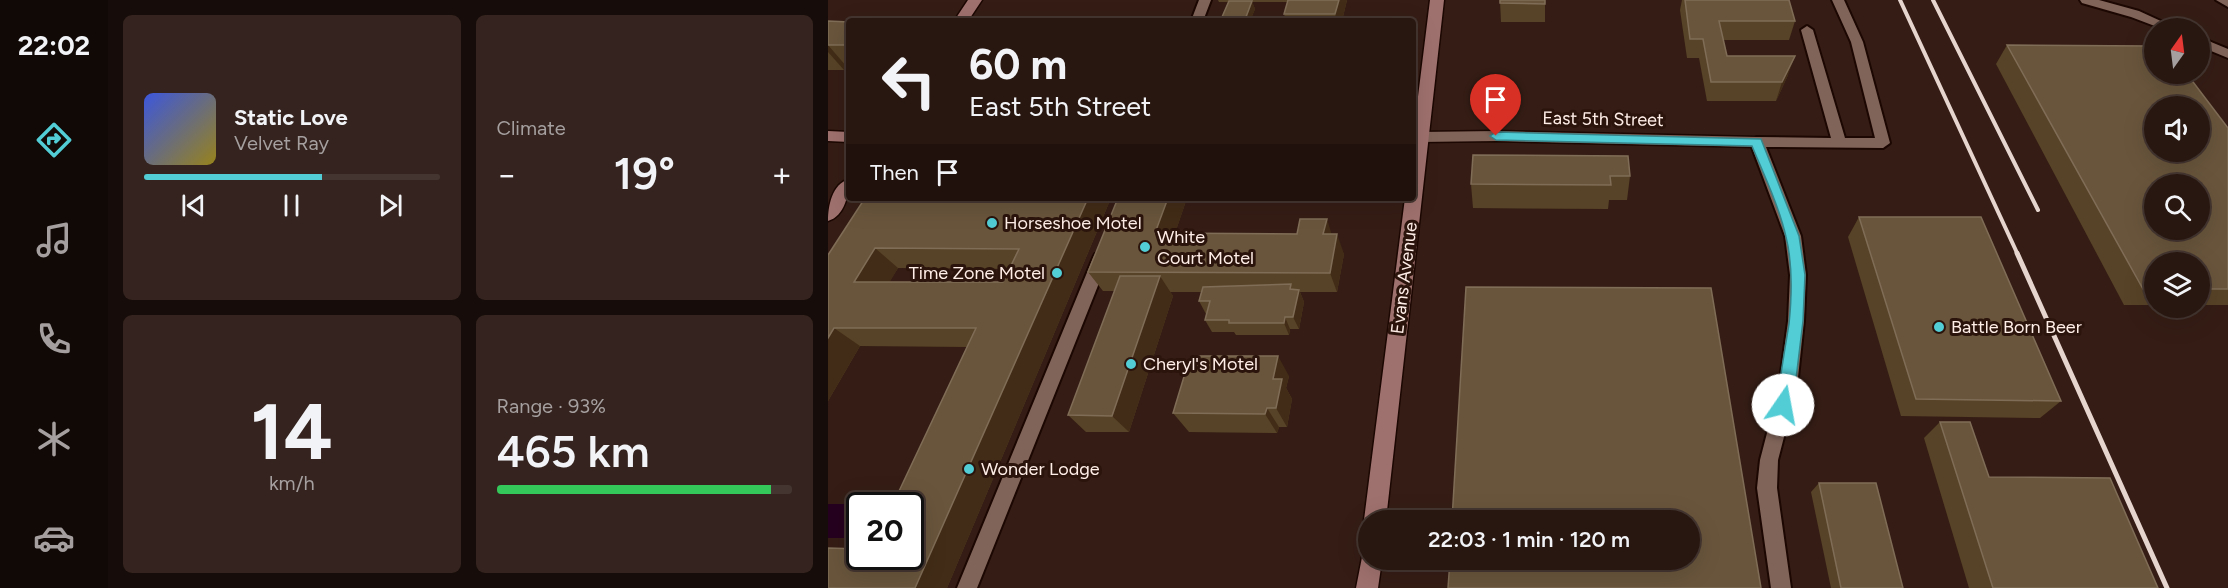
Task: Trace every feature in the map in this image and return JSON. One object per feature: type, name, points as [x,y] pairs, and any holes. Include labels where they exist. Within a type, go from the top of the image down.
[{"type":"street","points":[[963,18],[975,0]]},
{"type":"street","name":"Evans Avenue","points":[[1416,137],[1437,0]]},
{"type":"street","points":[[828,136],[846,137]]},
{"type":"street","name":"East 5th Street","points":[[1416,137],[1508,136],[1757,142]]},
{"type":"street","points":[[829,212],[846,189]]},
{"type":"street","name":"Evans Avenue","points":[[1376,510],[1409,201]]},
{"type":"street","points":[[1367,588],[1370,570]]},
{"type":"lane","points":[[1198,18],[1205,0]]},
{"type":"lane","points":[[1781,588],[1767,488],[1769,460],[1788,387],[1796,321],[1798,275],[1793,236],[1757,142],[1883,143],[1857,42],[1838,0]]},
{"type":"lane","points":[[2086,0],[2145,18]]},
{"type":"lane","points":[[2222,0],[2228,3]]},
{"type":"lane","points":[[1807,30],[1839,142]]},
{"type":"lane","points":[[2210,46],[2228,54]]},
{"type":"lane","points":[[967,588],[1109,239]]},
{"type":"shaded area","points":[[828,504],[846,504],[846,538],[828,538]]},
{"type":"building","points":[[1288,0],[1339,0],[1335,14],[1284,14]]},
{"type":"building","points":[[1500,0],[1545,0],[1545,4],[1500,3]]},
{"type":"building","points":[[1685,0],[1789,0],[1795,21],[1719,21],[1727,56],[1795,56],[1782,82],[1711,82],[1703,39],[1690,39]]},
{"type":"building","points":[[1229,1],[1252,1],[1246,17],[1222,17]]},
{"type":"building","points":[[828,21],[846,22],[846,45],[828,45]]},
{"type":"building","points":[[2007,45],[2144,46],[2144,84],[2195,84],[2204,96],[2144,96],[2144,162],[2210,162],[2210,104],[2228,128],[2228,289],[2210,289],[2210,252],[2144,252],[2144,289]]},
{"type":"building","points":[[1473,155],[1628,156],[1630,176],[1610,176],[1611,185],[1471,184]]},
{"type":"building","points":[[863,201],[1087,201],[924,568],[924,492],[899,492],[976,328],[834,328],[828,338],[828,255]],"holes":[[[875,248],[1019,249],[1003,282],[854,282]]]},
{"type":"building","points":[[1117,201],[1167,201],[1155,233],[1297,234],[1300,219],[1327,219],[1323,234],[1337,234],[1330,273],[1088,272]]},
{"type":"building","name":"Battle Born Beer","points":[[1859,217],[1981,217],[2061,401],[1916,399]]},
{"type":"building","points":[[1120,276],[1160,276],[1112,416],[1068,415]]},
{"type":"building","points":[[1291,284],[1290,289],[1299,290],[1293,317],[1285,317],[1284,323],[1229,323],[1229,320],[1205,320],[1210,301],[1199,301],[1203,287]]},
{"type":"building","points":[[1466,287],[1711,288],[1761,588],[1448,588],[1449,570],[1700,570],[1700,510],[1453,510]]},
{"type":"building","points":[[1195,356],[1278,356],[1273,379],[1282,379],[1276,408],[1267,408],[1265,414],[1173,413],[1186,370],[1191,370]]},
{"type":"building","points":[[1940,422],[1970,422],[1989,477],[2110,478],[2158,588],[1993,588]]},
{"type":"building","points":[[1819,483],[1876,483],[1903,588],[1841,588]]},
{"type":"building","points":[[828,548],[846,549],[846,570],[923,570],[915,588],[828,588]]},
{"type":"railway","points":[[1900,0],[2018,255]]},
{"type":"railway","points":[[1933,0],[2038,210]]},
{"type":"railway","points":[[2017,253],[2167,588]]},
{"type":"place","name":"Horseshoe Motel","points":[[992,223]]},
{"type":"place","name":"White Court Motel","points":[[1145,247]]},
{"type":"place","name":"Time Zone Motel","points":[[1057,273]]},
{"type":"place","name":"Battle Born Beer","points":[[1939,327]]},
{"type":"place","name":"Cheryl's Motel","points":[[1131,364]]},
{"type":"place","name":"Wonder Lodge","points":[[969,469]]},
{"type":"route","points":[[1496,136],[1757,142],[1793,236],[1798,275],[1796,321],[1788,387],[1783,405]]}]
